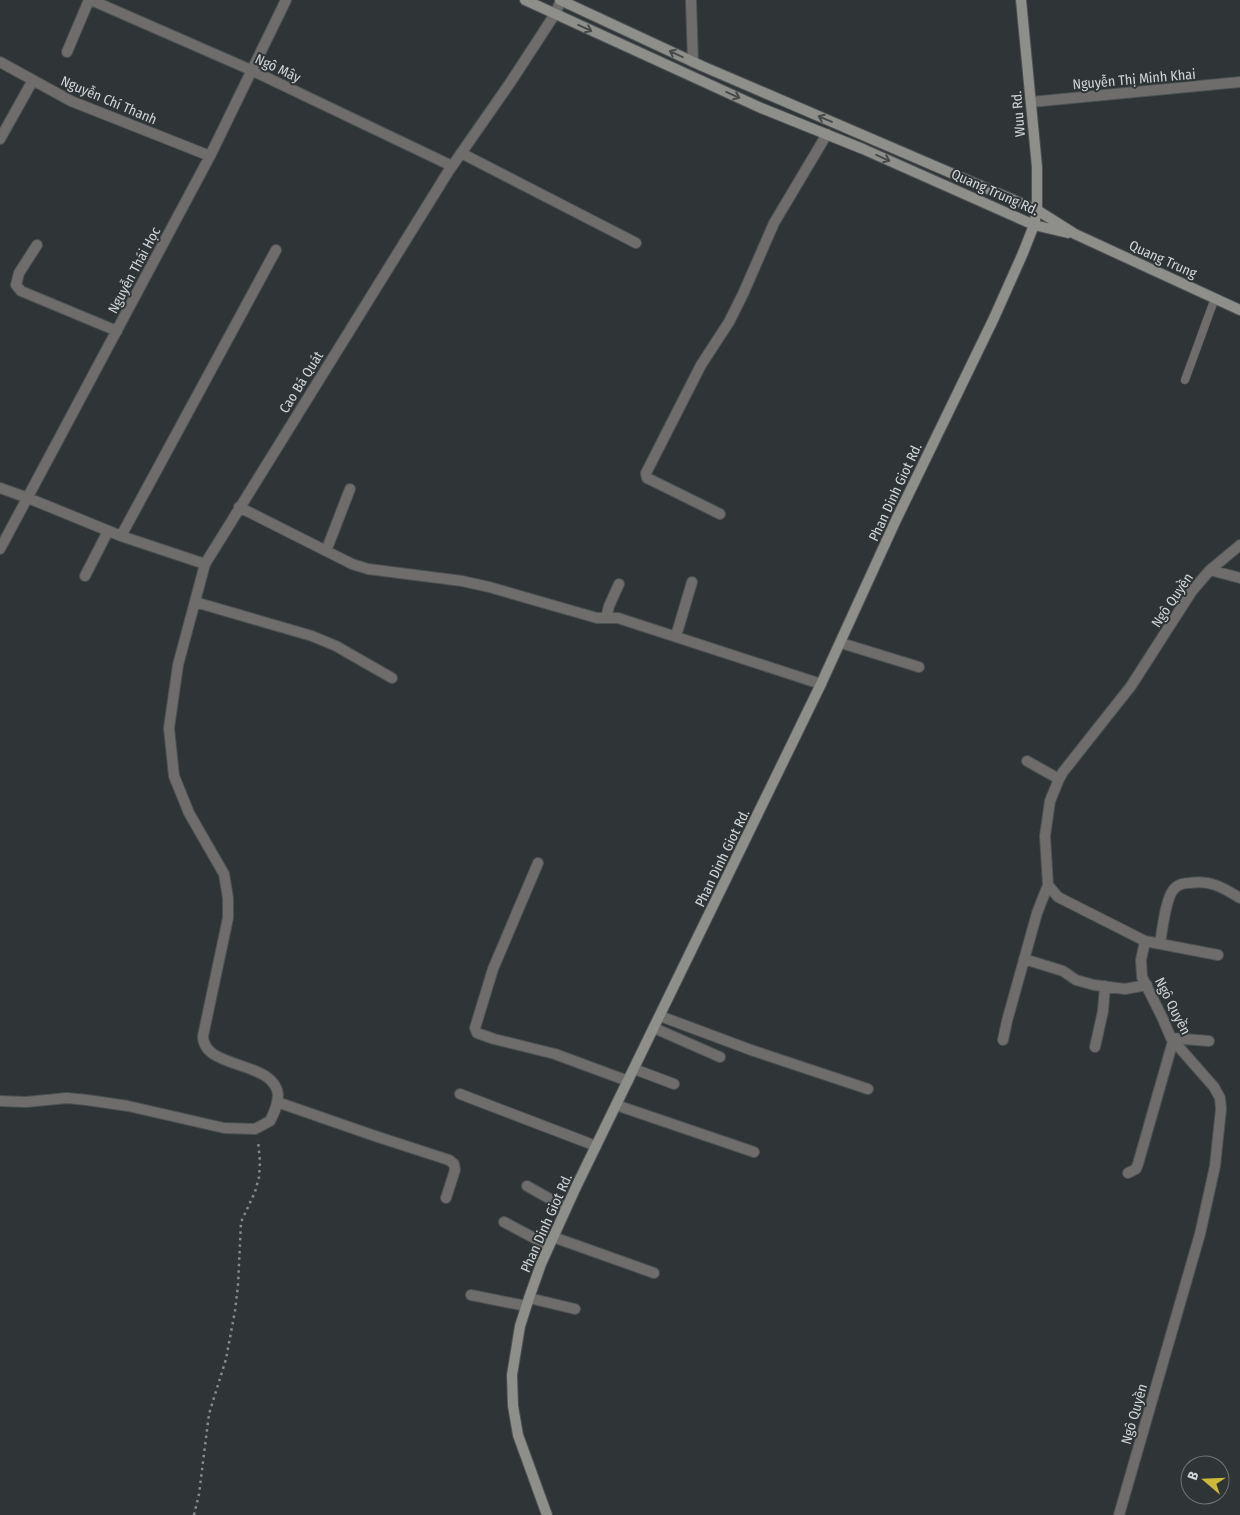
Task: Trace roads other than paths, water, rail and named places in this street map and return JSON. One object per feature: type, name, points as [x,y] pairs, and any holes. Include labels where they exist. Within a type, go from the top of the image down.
[{"type":"main road","name":"Quang Trung Rd.","points":[[525,0],[761,108],[863,149],[1034,225],[1075,234]]},
{"type":"main road","name":"Quang Trung Rd.","points":[[561,0],[693,62],[1037,210],[1075,234]]},
{"type":"main road","name":"Wuu Rd.","points":[[1021,0],[1037,167],[1037,210],[1034,225]]},
{"type":"main road","name":"Phan Dinh Giot Rd.","points":[[547,1515],[518,1435],[513,1406],[512,1375],[516,1347],[528,1302],[566,1208],[822,684],[900,511],[1024,254],[1034,225]]},
{"type":"main road","name":"Quang Trung","points":[[1075,234],[1240,310]]},
{"type":"street","points":[[67,52],[90,0]]},
{"type":"street","name":"Ngô Mây","points":[[90,0],[252,70],[452,166]]},
{"type":"street","name":"Nguyễn Thái Học","points":[[0,549],[210,156],[286,0]]},
{"type":"street","name":"Cao Bá Quát","points":[[277,1102],[278,1094],[268,1079],[260,1073],[220,1058],[206,1049],[203,1043],[228,918],[228,898],[224,874],[189,813],[174,776],[169,728],[178,665],[205,564],[238,507],[452,166],[510,83],[555,14],[561,0]]},
{"type":"street","points":[[691,0],[693,62]]},
{"type":"street","name":"Nguyễn Chí Thanh","points":[[0,62],[71,101],[210,156]]},
{"type":"street","points":[[0,139],[33,80]]},
{"type":"street","name":"Nguyễn Thị Minh Khai","points":[[1031,102],[1240,82]]},
{"type":"street","points":[[720,514],[647,478],[646,473],[701,366],[729,322],[774,223],[827,134]]},
{"type":"street","points":[[461,153],[636,243]]},
{"type":"street","points":[[37,245],[19,272],[16,285],[21,291],[117,331]]},
{"type":"street","points":[[121,536],[276,250]]},
{"type":"street","points":[[0,488],[121,536],[205,564]]},
{"type":"street","points":[[326,551],[350,489]]},
{"type":"street","points":[[238,507],[352,564],[368,569],[462,581],[597,618],[618,618],[822,684]]},
{"type":"street","points":[[85,576],[108,531]]},
{"type":"street","name":"Ngô Quyền","points":[[1048,886],[1045,836],[1050,800],[1059,779],[1131,686],[1192,591],[1210,570],[1240,545]]},
{"type":"street","points":[[1210,570],[1240,578]]},
{"type":"street","points":[[676,636],[692,582]]},
{"type":"street","points":[[606,618],[619,584]]},
{"type":"street","points":[[195,602],[312,636],[336,646],[392,678]]},
{"type":"street","points":[[841,643],[919,667]]},
{"type":"street","points":[[1026,760],[1059,779]]},
{"type":"street","points":[[538,863],[493,969],[475,1028],[477,1032],[494,1039],[555,1054],[628,1081]]},
{"type":"street","points":[[1160,944],[1167,904],[1174,888],[1182,884],[1202,881],[1219,885],[1240,898]]},
{"type":"street","points":[[1003,1040],[1036,913],[1048,886],[1058,897],[1145,941],[1218,955]]},
{"type":"street","name":"Ngô Quyền","points":[[1118,1515],[1200,1234],[1215,1166],[1220,1133],[1220,1098],[1214,1087],[1172,1040],[1142,976],[1141,960],[1145,941]]},
{"type":"street","points":[[1024,959],[1063,971],[1076,980],[1094,985],[1125,989],[1147,985]]},
{"type":"street","points":[[1095,1047],[1103,1011],[1105,986]]},
{"type":"street","points":[[660,1016],[751,1050],[868,1089]]},
{"type":"street","points":[[654,1028],[720,1057]]},
{"type":"street","points":[[1128,1172],[1136,1169],[1138,1164],[1162,1085],[1172,1040],[1209,1041]]},
{"type":"street","points":[[634,1069],[674,1084]]},
{"type":"street","points":[[460,1094],[596,1146]]},
{"type":"street","points":[[0,1101],[26,1102],[67,1098],[128,1106],[224,1128],[256,1128],[270,1122],[277,1107],[277,1102],[449,1160],[454,1164],[455,1170],[446,1198]]},
{"type":"street","points":[[616,1105],[754,1152]]},
{"type":"street","points":[[527,1186],[566,1208]]},
{"type":"street","points":[[504,1222],[551,1242],[654,1273]]},
{"type":"street","points":[[471,1295],[576,1309]]},
{"type":"lane","points":[[1185,380],[1215,298]]}]
